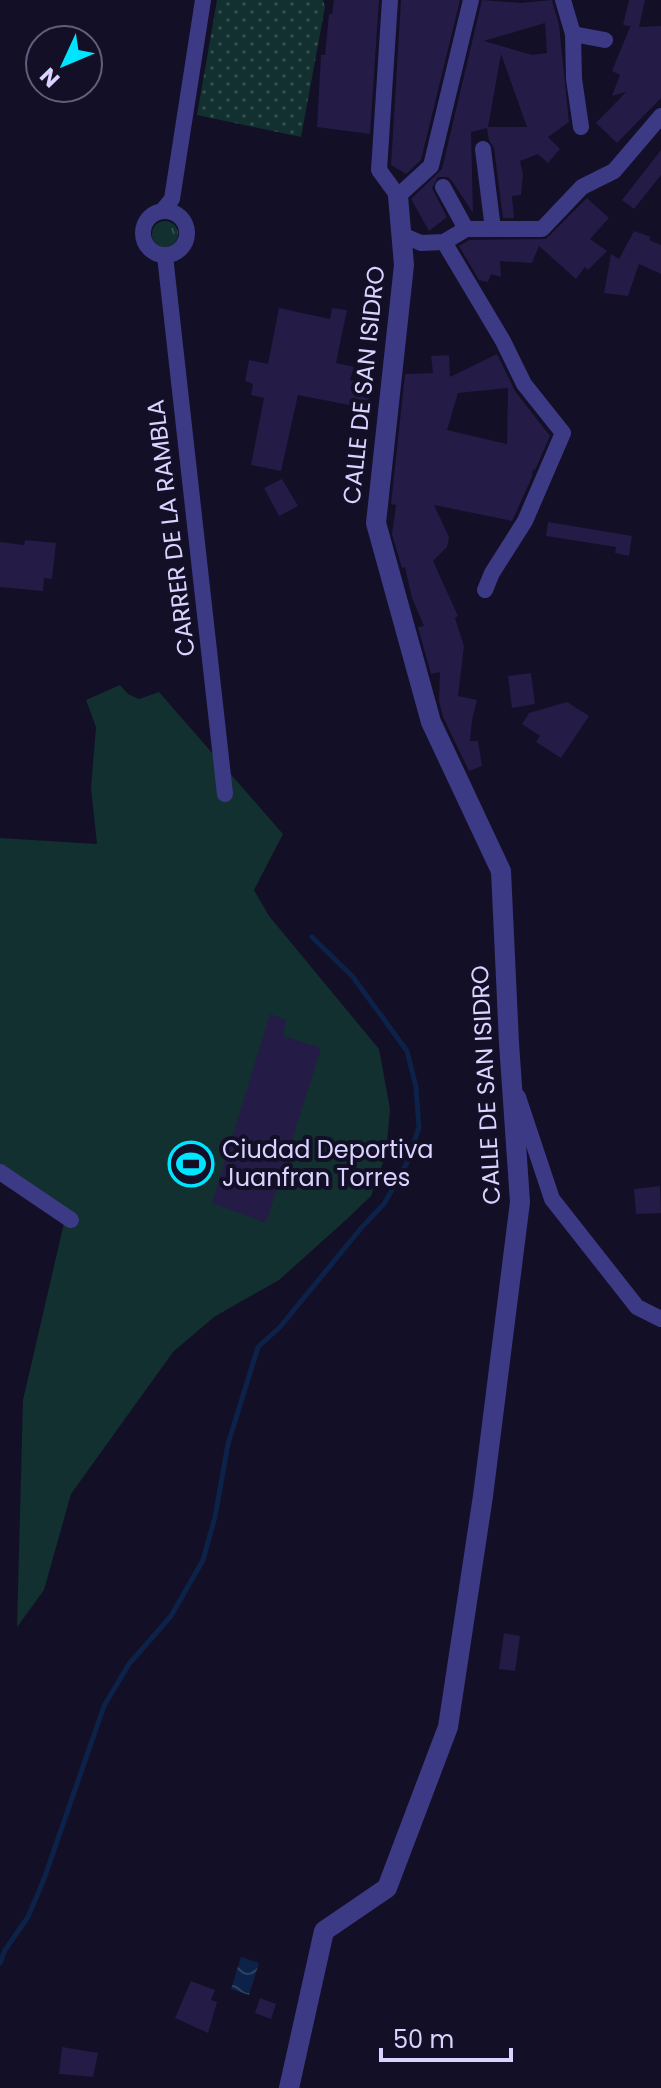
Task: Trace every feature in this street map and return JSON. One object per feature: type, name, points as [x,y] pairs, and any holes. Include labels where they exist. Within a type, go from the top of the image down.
[{"type":"street","points":[[167,205],[181,217],[187,238],[179,251],[165,256],[147,246],[143,232],[148,219],[167,205],[203,0]]},
{"type":"street","points":[[390,0],[379,170],[398,196],[431,166],[471,0]]},
{"type":"street","points":[[563,0],[573,34],[574,79],[581,127]]},
{"type":"street","points":[[573,34],[605,40]]},
{"type":"street","points":[[400,234],[421,243],[444,242],[466,229],[542,229],[582,187],[614,171],[661,116]]},
{"type":"street","points":[[483,149],[493,229]]},
{"type":"street","points":[[443,187],[466,229]]},
{"type":"street","name":"CALLE DE SAN ISIDRO","points":[[289,2088],[324,1931],[387,1888],[448,1727],[483,1496],[520,1202],[501,871],[431,722],[376,523],[404,265],[398,196]]},
{"type":"street","points":[[444,242],[503,341],[524,384],[563,433],[525,521],[492,573],[485,590]]},
{"type":"street","name":"CARRER DE LA RAMBLA","points":[[165,256],[225,794]]},
{"type":"street","points":[[511,1076],[552,1199],[637,1307],[661,1319]]},
{"type":"street","points":[[0,1172],[71,1220]]},
{"type":"green space","points":[[217,0],[323,0],[325,7],[301,137],[197,115]]},
{"type":"green space","points":[[165,221],[174,225],[178,234],[174,243],[165,247],[156,243],[152,234],[156,225]]},
{"type":"green space","name":"Ciudad Deportiva Juanfran Torres","points":[[120,685],[128,694],[139,699],[159,692],[283,834],[254,890],[269,916],[379,1049],[390,1109],[386,1154],[371,1196],[347,1219],[279,1280],[214,1317],[173,1352],[71,1494],[44,1590],[17,1627],[23,1400],[67,1210],[0,1173],[0,838],[97,844],[91,788],[96,727],[86,700]]},
{"type":"water","points":[[241,1957],[259,1963],[249,1995],[231,1989]]},
{"type":"building","points":[[334,0],[379,0],[370,134],[317,127],[321,55],[325,55],[329,14],[332,14]]},
{"type":"building","points":[[401,0],[460,0],[421,160],[406,174],[391,165]]},
{"type":"building","points":[[482,0],[521,3],[552,0],[559,25],[569,122],[548,137],[560,149],[548,163],[538,154],[520,161],[523,174],[521,195],[512,196],[514,218],[503,218],[494,148],[487,128],[471,132],[473,213],[452,181],[448,177],[438,177],[432,188],[447,217],[429,231],[411,199],[442,169]],"holes":[[[545,23],[547,53],[532,55],[484,41]],[[501,54],[527,127],[488,127]]]},
{"type":"building","points":[[629,0],[645,0],[639,27],[661,26],[661,98],[617,143],[596,123],[626,92],[612,96],[620,75],[612,71],[630,27],[633,27],[623,25]]},
{"type":"building","points":[[661,150],[661,175],[634,209],[622,200]]},
{"type":"building","points":[[587,198],[609,218],[590,239],[607,251],[588,270],[585,267],[576,279],[539,246],[532,263],[500,261],[501,277],[491,274],[488,282],[479,280],[459,246],[469,240],[546,239]]},
{"type":"building","points":[[634,231],[651,237],[649,240],[661,245],[661,274],[639,264],[628,296],[604,293],[611,254],[619,259]]},
{"type":"building","points":[[279,308],[330,319],[332,308],[347,310],[336,363],[354,367],[350,380],[375,386],[364,408],[298,395],[281,471],[251,465],[264,398],[251,395],[253,384],[245,381],[249,360],[268,364]]},
{"type":"building","points":[[497,354],[515,391],[550,436],[512,521],[434,505],[449,537],[447,547],[433,561],[458,616],[455,618],[464,646],[458,696],[477,700],[470,741],[478,741],[482,766],[469,771],[443,717],[439,701],[440,672],[431,674],[418,627],[424,626],[392,534],[396,505],[391,504],[405,374],[433,373],[431,356],[449,355],[450,377]],"holes":[[[508,388],[507,444],[447,430],[458,393]]]},
{"type":"building","points":[[282,479],[298,506],[279,516],[264,488]]},
{"type":"building","points":[[548,522],[632,536],[629,556],[615,553],[616,547],[546,536]]},
{"type":"building","points":[[25,540],[56,543],[52,579],[44,578],[43,591],[0,587],[0,542],[24,545]]},
{"type":"building","points":[[531,673],[535,704],[512,708],[508,676]]},
{"type":"building","points":[[567,702],[589,716],[561,758],[536,742],[540,736],[522,724],[529,713]]},
{"type":"building","points":[[270,1014],[286,1020],[283,1036],[321,1048],[266,1223],[212,1203]]},
{"type":"building","points":[[660,1186],[661,1213],[636,1214],[634,1189]]},
{"type":"building","points":[[504,1633],[520,1636],[515,1671],[499,1669]]},
{"type":"building","points":[[191,1981],[215,1990],[211,2000],[217,2002],[208,2033],[175,2018]]},
{"type":"building","points":[[260,1998],[276,2004],[271,2019],[255,2013]]},
{"type":"building","points":[[62,2047],[98,2053],[93,2077],[59,2074]]},
{"type":"waterway","points":[[0,1963],[5,1950],[28,1917],[44,1879],[104,1706],[129,1664],[171,1616],[203,1560],[215,1517],[228,1444],[258,1347],[280,1327],[384,1204],[408,1161],[419,1127],[416,1087],[407,1051],[353,977],[312,937]]},
{"type":"place","name":"Ciudad Deportiva Juanfran Torres","points":[[191,1164]]}]
